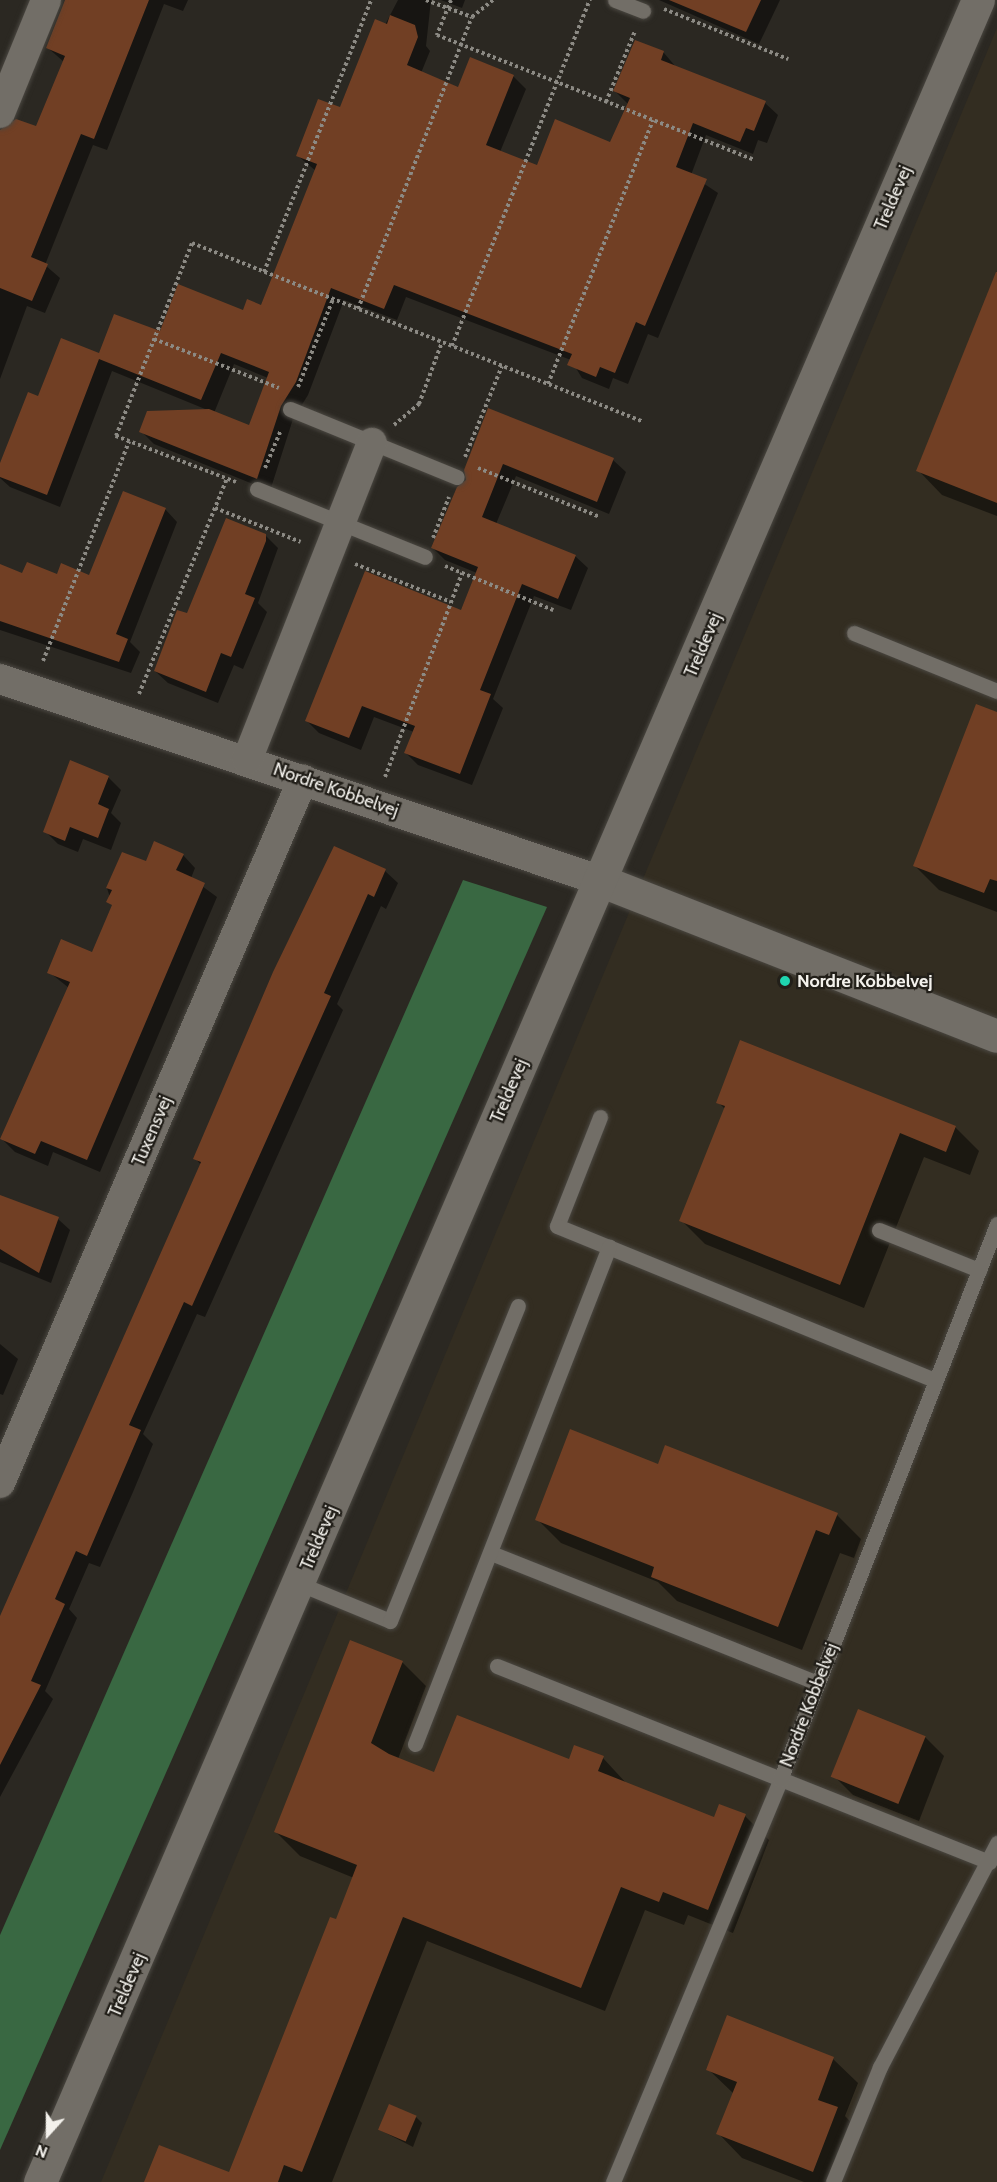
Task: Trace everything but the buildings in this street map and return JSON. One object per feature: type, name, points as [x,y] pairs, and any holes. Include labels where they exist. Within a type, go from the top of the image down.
[{"type":"street","points":[[0,113],[46,0]]},
{"type":"street","name":"Treldevej","points":[[40,2182],[300,1584],[599,880],[978,0]]},
{"type":"street","points":[[247,760],[372,443]]},
{"type":"street","name":"Nordre Kobbelvej","points":[[0,679],[599,880],[997,1036]]},
{"type":"street","name":"Tuxensvej","points":[[0,1483],[303,779]]},
{"type":"lane","points":[[615,0],[643,11]]},
{"type":"lane","points":[[290,409],[457,477]]},
{"type":"lane","points":[[257,489],[425,557]]},
{"type":"lane","points":[[854,633],[997,690]]},
{"type":"lane","points":[[600,1117],[557,1226],[936,1381]]},
{"type":"lane","name":"Nordre Kobbelvej","points":[[613,2182],[780,1780],[997,1224]]},
{"type":"lane","points":[[879,1230],[979,1270]]},
{"type":"lane","points":[[416,1744],[609,1247]]},
{"type":"lane","points":[[300,1584],[390,1621],[518,1306]]},
{"type":"lane","points":[[492,1553],[818,1683]]},
{"type":"lane","points":[[497,1666],[989,1862]]},
{"type":"lane","points":[[833,2182],[880,2067],[997,1843]]},
{"type":"path","points":[[264,272],[370,0]]},
{"type":"path","points":[[426,0],[472,17]]},
{"type":"path","points":[[451,0],[437,35],[754,160]]},
{"type":"path","points":[[358,309],[472,17],[493,0]]},
{"type":"path","points":[[452,346],[590,0]]},
{"type":"path","points":[[606,102],[647,2],[788,59]]},
{"type":"path","points":[[548,384],[653,120]]},
{"type":"path","points":[[257,489],[116,436],[192,243],[643,422]]},
{"type":"path","points":[[154,339],[285,390]]},
{"type":"path","points":[[372,443],[416,407],[442,342]]},
{"type":"path","points":[[32,689],[129,441]]},
{"type":"path","points":[[463,462],[600,518]]},
{"type":"path","points":[[128,721],[227,478]]},
{"type":"path","points":[[425,557],[553,610]]},
{"type":"path","points":[[375,804],[462,573]]},
{"type":"shaded area","points":[[997,28],[997,2182],[101,2182]]},
{"type":"green space","points":[[463,880],[547,907],[0,2150],[0,1935]]},
{"type":"place","name":"Nordre Kobbelvej","points":[[785,981]]}]
